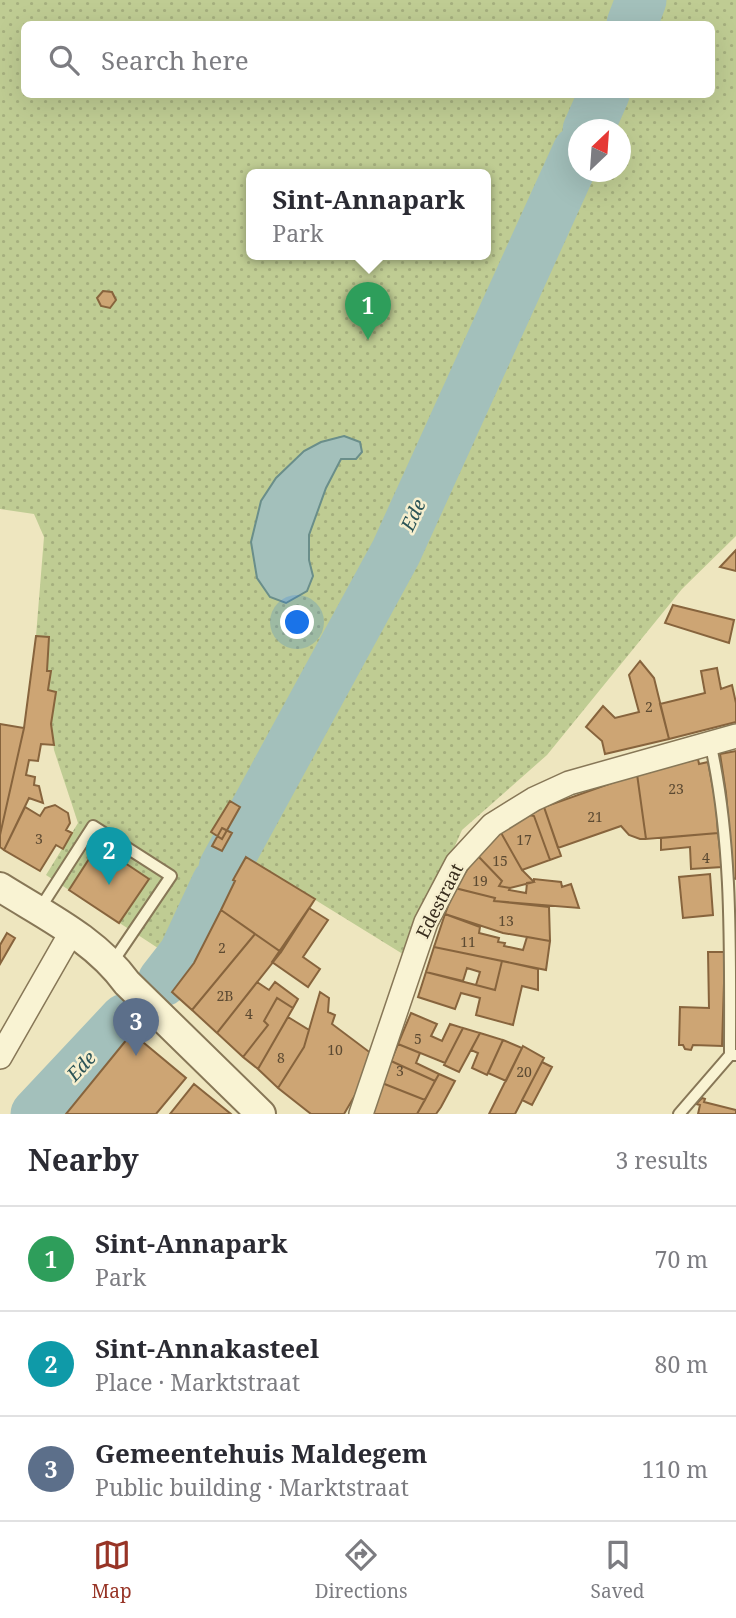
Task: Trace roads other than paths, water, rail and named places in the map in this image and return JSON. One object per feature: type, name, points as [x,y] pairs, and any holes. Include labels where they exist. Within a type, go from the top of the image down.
[{"type":"street","name":"Edestraat","points":[[361,1114],[426,922],[457,863],[492,825],[534,799],[569,783],[736,736]]},
{"type":"street","points":[[0,887],[92,945],[112,963],[127,984],[261,1114]]},
{"type":"street","points":[[0,1057],[72,931]]},
{"type":"lane","points":[[679,1114],[733,1055],[730,931],[721,805],[710,742]]},
{"type":"lane","points":[[38,911],[93,826],[171,876],[112,963]]},
{"type":"water","points":[[344,436],[360,442],[362,452],[356,459],[341,459],[326,488],[309,535],[309,560],[313,576],[307,591],[286,603],[270,597],[257,578],[251,542],[261,501],[276,478],[304,451],[321,442]]},
{"type":"waterway","name":"Ede","points":[[633,21],[641,0]]},
{"type":"waterway","name":"Ede","points":[[593,119],[602,98]]},
{"type":"waterway","name":"Ede","points":[[224,868],[396,552],[568,173]]},
{"type":"waterway","name":"Ede","points":[[163,981],[184,954],[217,883]]},
{"type":"waterway","name":"Ede","points":[[36,1114],[125,1019]]},
{"type":"place","name":"Sint-Annapark","points":[[368,340]]},
{"type":"place","name":"Sint-Annakasteel","points":[[109,885]]},
{"type":"place","name":"Gemeentehuis Maldegem","points":[[136,1056]]}]
